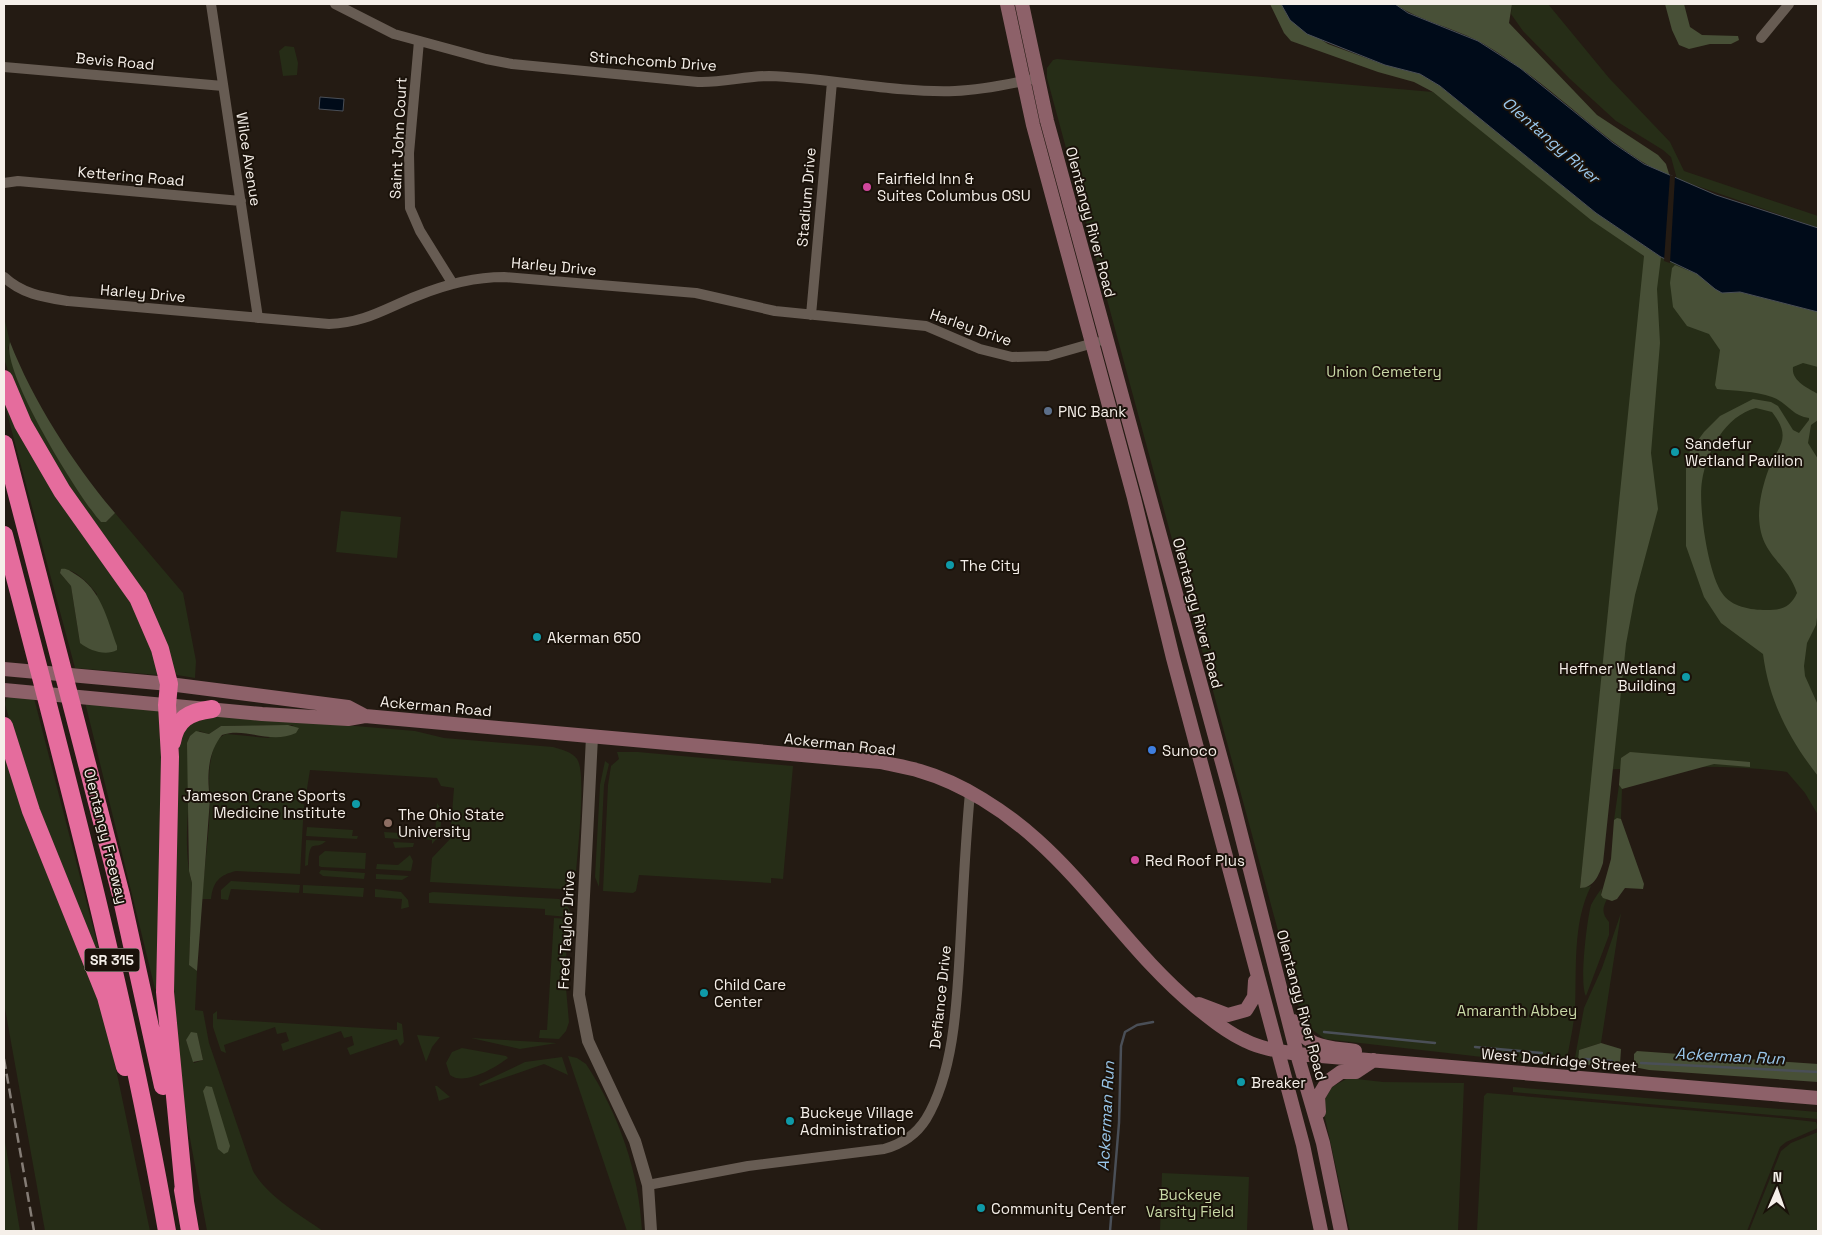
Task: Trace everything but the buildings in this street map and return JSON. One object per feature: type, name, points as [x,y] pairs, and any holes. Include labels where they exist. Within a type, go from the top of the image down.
[{"type":"highway","points":[[4,379],[23,424],[62,491],[138,598],[160,649],[170,684],[168,706],[170,758],[165,992],[185,1201]]},
{"type":"highway","name":"Olentangy Freeway","points":[[4,444],[121,895],[157,1055],[190,1231]]},
{"type":"highway","name":"Olentangy Freeway","points":[[4,535],[99,900],[135,1060],[167,1231]]},
{"type":"highway","points":[[170,758],[173,739],[179,722],[186,715],[212,709]]},
{"type":"highway","points":[[4,726],[24,794],[106,997],[162,1205]]},
{"type":"main road","name":"Olentangy River Road","points":[[1007,4],[1106,340],[1232,799],[1297,1054],[1323,1142],[1341,1231]]},
{"type":"main road","name":"Olentangy River Road","points":[[1022,4],[1033,125],[1303,1145],[1321,1231]]},
{"type":"main road","name":"Ackerman Road","points":[[4,670],[170,684],[348,707],[366,716]]},
{"type":"main road","name":"Ackerman Road","points":[[4,690],[168,706],[348,719],[366,716],[880,762],[920,770],[940,778],[1006,815],[1036,838],[1060,861],[1165,979],[1218,1024],[1246,1041],[1277,1051],[1297,1054]]},
{"type":"main road","points":[[1186,998],[1228,1015],[1246,1010],[1254,997],[1254,960]]},
{"type":"main road","points":[[1285,1008],[1298,1032],[1315,1044],[1383,1055],[1407,1064]]},
{"type":"main road","name":"West Dodridge Street","points":[[1297,1054],[1818,1098]]},
{"type":"main road","points":[[1323,1142],[1318,1103],[1322,1087],[1341,1072],[1356,1072],[1374,1060]]},
{"type":"street","name":"Wilce Avenue","points":[[211,4],[258,318]]},
{"type":"street","name":"Stinchcomb Drive","points":[[335,4],[377,27],[419,41],[486,59],[534,67],[698,82],[724,82],[770,76],[955,91],[982,89],[1030,79]]},
{"type":"street","points":[[1761,38],[1789,4]]},
{"type":"street","name":"Saint John Court","points":[[419,41],[410,153],[410,208],[420,231],[454,284]]},
{"type":"street","name":"Bevis Road","points":[[4,66],[223,86]]},
{"type":"street","name":"Stadium Drive","points":[[811,315],[832,82]]},
{"type":"street","name":"Kettering Road","points":[[4,183],[18,181],[241,201]]},
{"type":"street","name":"Harley Drive","points":[[4,277],[24,291],[44,297],[329,324],[356,322],[417,296],[454,284],[489,277],[536,279],[696,293],[775,311],[926,326],[941,330],[980,349],[1012,357],[1048,356],[1106,340]]},
{"type":"street","name":"Fred Taylor Drive","points":[[592,737],[579,995],[588,1041],[635,1141],[648,1185],[651,1231]]},
{"type":"street","name":"Defiance Drive","points":[[648,1185],[748,1166],[884,1149],[903,1142],[918,1130],[927,1118],[941,1082],[949,1060],[953,1035],[970,794]]},
{"type":"green space","points":[[1270,4],[1281,4],[1290,20],[1328,44],[1385,65],[1420,74],[1440,86],[1596,213],[1661,257],[1657,289],[1660,343],[1651,453],[1658,509],[1635,595],[1626,644],[1603,863],[1600,872],[1589,886],[1580,888],[1644,256],[1591,220],[1433,92],[1414,82],[1378,72],[1291,41],[1284,33]]},
{"type":"green space","points":[[1395,4],[1512,4],[1509,23],[1597,115],[1658,155],[1666,164],[1670,177],[1630,154],[1539,82],[1494,50],[1468,36],[1415,15]]},
{"type":"green space","points":[[1512,4],[1548,4],[1609,78],[1670,142],[1684,171],[1818,216],[1818,228],[1677,179],[1671,157],[1616,121],[1570,79],[1523,31],[1511,14]]},
{"type":"green space","points":[[1665,4],[1684,4],[1690,27],[1702,35],[1738,36],[1739,40],[1731,44],[1710,44],[1689,49],[1679,45],[1672,30]]},
{"type":"green space","points":[[285,46],[294,47],[298,63],[297,75],[283,76],[279,51]]},
{"type":"green space","name":"Union Cemetery","points":[[1053,60],[1433,92],[1644,256],[1661,257],[1682,266],[1697,274],[1715,289],[1818,312],[1818,815],[1805,793],[1787,772],[1714,767],[1593,770],[1580,888],[1591,886],[1585,901],[1578,931],[1575,1011],[1566,1064],[1561,1066],[1325,1039],[1303,1023],[1047,78],[1047,68]]},
{"type":"green space","points":[[1675,265],[1697,274],[1722,293],[1740,292],[1818,312],[1818,367],[1803,363],[1793,367],[1793,372],[1797,380],[1818,394],[1818,420],[1811,425],[1808,443],[1818,459],[1818,610],[1816,625],[1807,643],[1804,666],[1805,676],[1818,705],[1818,776],[1789,734],[1775,704],[1763,654],[1721,623],[1704,597],[1686,546],[1686,464],[1690,451],[1704,432],[1720,416],[1753,399],[1771,402],[1778,406],[1793,430],[1799,433],[1809,418],[1798,415],[1782,402],[1772,397],[1752,392],[1717,389],[1715,385],[1720,350],[1709,334],[1687,326],[1673,307],[1670,283],[1672,268]],"holes":[[[1756,408],[1772,412],[1782,429],[1783,436],[1763,487],[1759,510],[1760,530],[1769,550],[1787,573],[1797,593],[1791,602],[1784,607],[1760,610],[1736,605],[1722,593],[1712,571],[1708,555],[1701,506],[1701,492],[1704,470],[1719,436],[1735,419],[1745,412]]]},
{"type":"green space","points":[[4,317],[10,342],[8,348],[28,402],[106,522],[115,513],[183,593],[196,661],[195,678],[177,675],[172,671],[153,608],[49,459],[16,393],[4,359]]},
{"type":"green space","points":[[10,342],[30,387],[56,432],[115,513],[106,522],[101,522],[76,488],[29,405],[17,379],[10,357]]},
{"type":"green space","points":[[4,402],[110,564],[152,641],[158,675],[75,668]],"holes":[[[61,569],[66,569],[81,577],[97,594],[80,643],[71,586],[60,573]]]},
{"type":"green space","points":[[341,511],[401,517],[397,558],[336,552]]},
{"type":"green space","points":[[61,569],[68,570],[84,580],[97,596],[106,615],[117,650],[108,653],[98,652],[80,643],[71,586],[60,573]]},
{"type":"green space","points":[[11,696],[34,698],[103,966],[75,902],[37,804],[5,704],[6,699]]},
{"type":"green space","points":[[85,702],[162,710],[165,713],[158,988],[155,989]]},
{"type":"green space","points":[[223,715],[415,731],[444,738],[553,747],[572,754],[577,759],[580,767],[581,796],[576,875],[573,882],[562,889],[430,882],[432,858],[450,839],[454,788],[441,786],[437,778],[310,770],[306,795],[301,795],[301,804],[304,804],[300,874],[236,871],[218,880],[213,888],[211,899],[202,899],[209,824],[209,771],[215,744],[221,737],[227,734],[268,738],[294,725],[221,726],[209,734],[199,731],[188,808],[187,829],[187,849],[192,883],[189,965],[197,971],[195,1010],[203,1011],[209,1043],[253,1171],[275,1197],[323,1231],[207,1231],[182,1095],[173,1012],[177,737],[187,719]],"holes":[[[197,1034],[203,1060],[194,1063],[186,1040]]]},
{"type":"green space","points":[[288,725],[299,728],[296,733],[277,737],[240,733],[222,735],[213,750],[209,766],[208,783],[210,799],[197,971],[189,965],[192,883],[189,871],[187,743],[190,736],[196,731],[209,734],[221,726]]},
{"type":"green space","points":[[617,752],[638,752],[793,766],[783,879],[771,878],[771,883],[639,875],[636,891],[633,893],[603,891],[608,785],[611,766],[619,759]]},
{"type":"green space","points":[[1630,752],[1750,762],[1750,767],[1714,764],[1622,789],[1619,785],[1621,758]]},
{"type":"green space","points":[[4,755],[30,825],[81,947],[108,1031],[150,1231],[45,1231],[4,1003]]},
{"type":"green space","points":[[605,761],[609,764],[604,785],[599,887],[595,877],[600,785]]},
{"type":"green space","points":[[1619,785],[1622,789],[1621,819],[1614,820]]},
{"type":"green space","points":[[437,803],[442,810],[440,835],[432,844],[432,840],[425,839],[428,836],[435,836]]},
{"type":"green space","points":[[1617,818],[1621,819],[1644,884],[1643,889],[1625,888],[1617,899],[1612,901],[1603,898],[1601,895],[1611,859],[1614,820]]},
{"type":"green space","points":[[307,827],[353,830],[352,836],[358,836],[357,839],[306,836]]},
{"type":"green space","points":[[384,832],[401,833],[401,839],[385,838]]},
{"type":"green space","points":[[306,840],[326,841],[312,847],[308,865],[305,866]]},
{"type":"green space","points":[[393,842],[414,843],[413,847],[395,848]]},
{"type":"green space","points":[[325,851],[366,853],[365,869],[321,867],[319,866],[319,856]]},
{"type":"green space","points":[[410,855],[413,861],[411,871],[376,869],[377,864],[398,865]]},
{"type":"green space","points":[[321,870],[365,873],[364,879],[323,876],[319,873]]},
{"type":"green space","points":[[376,874],[409,876],[402,880],[376,879]]},
{"type":"green space","points":[[231,881],[300,885],[299,893],[231,889],[228,900],[221,899],[221,890]]},
{"type":"green space","points":[[303,885],[364,888],[363,897],[303,893]]},
{"type":"green space","points":[[1602,888],[1601,895],[1607,899],[1604,911],[1609,922],[1609,935],[1586,996],[1583,966],[1588,924],[1591,905]]},
{"type":"green space","points":[[375,889],[401,892],[408,900],[409,907],[401,909],[402,899],[375,897]]},
{"type":"green space","points":[[429,893],[559,899],[566,903],[572,915],[569,917],[545,915],[545,909],[429,903]]},
{"type":"green space","points":[[1621,913],[1601,1043],[1579,1050],[1578,1061],[1584,1065],[1574,1063],[1584,1008],[1602,968]]},
{"type":"green space","points":[[554,918],[568,919],[565,977],[569,1022],[566,1031],[559,1039],[539,1038],[540,1030],[547,1030]]},
{"type":"green space","points":[[217,1011],[217,1019],[397,1030],[397,1022],[402,1024],[404,1042],[400,1046],[397,1039],[350,1055],[347,1048],[354,1045],[352,1036],[344,1038],[341,1031],[283,1051],[281,1044],[289,1041],[286,1032],[277,1034],[275,1027],[224,1045],[226,1053],[221,1051],[213,1027],[213,1014]]},
{"type":"green space","points":[[191,1032],[197,1033],[203,1060],[193,1062],[186,1040]]},
{"type":"green space","points":[[417,1035],[440,1037],[432,1047],[426,1062]]},
{"type":"green space","points":[[471,1038],[556,1043],[557,1043],[520,1049]]},
{"type":"green space","points":[[1601,1043],[1621,1049],[1620,1064],[1617,1066],[1584,1065],[1578,1061],[1579,1050]]},
{"type":"green space","points":[[462,1048],[506,1056],[508,1058],[479,1074],[471,1077],[456,1078],[450,1075],[446,1063],[452,1052]]},
{"type":"green space","points":[[1637,1051],[1818,1064],[1818,1082],[1649,1070],[1634,1067],[1634,1054]]},
{"type":"green space","points":[[568,1056],[577,1058],[586,1064],[598,1083],[617,1123],[632,1165],[637,1187],[642,1231],[627,1231]]},
{"type":"green space","points":[[562,1057],[568,1075],[544,1064],[480,1086],[479,1084],[525,1062]]},
{"type":"green space","points":[[1348,1078],[1383,1082],[1464,1083],[1458,1231],[1350,1231],[1322,1104],[1332,1087]]},
{"type":"green space","points":[[206,1086],[212,1087],[230,1146],[228,1152],[224,1154],[218,1149],[203,1091]]},
{"type":"green space","points":[[435,1086],[437,1086],[450,1097],[439,1101]]},
{"type":"green space","points":[[1513,1087],[1818,1112],[1818,1119],[1513,1092]]},
{"type":"green space","points":[[1487,1093],[1780,1118],[1816,1122],[1818,1128],[1786,1142],[1780,1147],[1747,1231],[1477,1231],[1484,1096]]},
{"type":"green space","points":[[1818,1132],[1818,1231],[1749,1231],[1781,1151],[1791,1143]]},
{"type":"green space","points":[[4,1136],[20,1231],[4,1231]]},
{"type":"green space","name":"Buckeye Varsity Field","points":[[1162,1173],[1249,1177],[1247,1231],[1160,1231]]},
{"type":"water","name":"Olentangy River","points":[[1281,4],[1395,4],[1408,13],[1478,41],[1520,68],[1613,143],[1644,164],[1716,195],[1818,228],[1818,312],[1740,292],[1722,293],[1715,289],[1697,274],[1661,257],[1596,213],[1440,86],[1420,74],[1385,65],[1307,34],[1290,20]]},
{"type":"water","points":[[320,97],[344,99],[343,111],[319,109]]},
{"type":"pier","points":[[1670,175],[1675,176],[1670,263],[1664,261]]},
{"type":"waterway","name":"Ackerman Run","points":[[1110,1231],[1119,1123],[1121,1046],[1125,1032],[1137,1025],[1153,1022]]},
{"type":"waterway","name":"Ackerman Run","points":[[1324,1032],[1435,1043]]},
{"type":"waterway","name":"Ackerman Run","points":[[1475,1047],[1542,1053]]},
{"type":"waterway","name":"Ackerman Run","points":[[1585,1059],[1612,1061]]},
{"type":"waterway","name":"Ackerman Run","points":[[1641,1063],[1818,1072]]},
{"type":"railway","points":[[4,1059],[34,1231]]},
{"type":"place","name":"Fairfield Inn & Suites Columbus OSU","points":[[867,187]]},
{"type":"place","name":"PNC Bank","points":[[1048,411]]},
{"type":"place","name":"Sandefur Wetland Pavilion","points":[[1675,452]]},
{"type":"place","name":"The City","points":[[950,565]]},
{"type":"place","name":"Akerman 650","points":[[537,637]]},
{"type":"place","name":"Heffner Wetland Building","points":[[1686,677]]},
{"type":"place","name":"Sunoco","points":[[1152,750]]},
{"type":"place","name":"Jameson Crane Sports Medicine Institute","points":[[356,804]]},
{"type":"place","name":"The Ohio State University","points":[[388,823]]},
{"type":"place","name":"Red Roof Plus","points":[[1135,860]]},
{"type":"place","name":"Child Care Center","points":[[704,993]]},
{"type":"place","name":"Breaker","points":[[1241,1082]]},
{"type":"place","name":"Buckeye Village Administration","points":[[790,1121]]},
{"type":"place","name":"Community Center","points":[[981,1208]]},
{"type":"park label","name":"Amaranth Abbey","points":[[1517,1010]]}]
